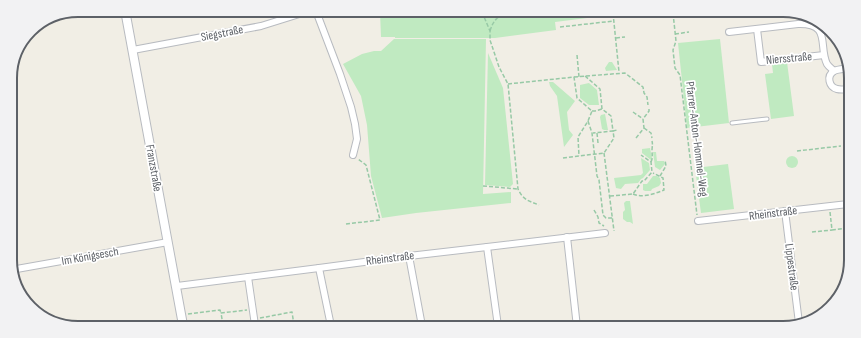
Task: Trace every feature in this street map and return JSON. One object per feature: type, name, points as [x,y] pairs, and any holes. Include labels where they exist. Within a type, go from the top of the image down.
[{"type":"street","name":"Franzstraße","points":[[126,17],[177,286],[182,321]]},
{"type":"street","name":"Siegstraße","points":[[133,50],[261,26],[290,17]]},
{"type":"street","points":[[318,17],[340,74],[354,118],[357,139],[353,155]]},
{"type":"street","name":"Niersstraße","points":[[729,32],[808,24],[821,33],[823,38],[824,55],[828,65],[834,71]]},
{"type":"street","name":"Niersstraße","points":[[757,29],[761,62],[824,55]]},
{"type":"street","points":[[843,69],[834,71],[829,81],[833,87],[844,90]]},
{"type":"street","name":"Rheinstraße","points":[[698,221],[844,204]]},
{"type":"street","name":"Lippestraße","points":[[785,211],[799,319]]},
{"type":"street","name":"Rheinstraße","points":[[177,286],[567,237],[604,229]]},
{"type":"street","points":[[567,237],[576,321]]},
{"type":"street","name":"Im Königsesch","points":[[18,269],[168,242]]},
{"type":"street","points":[[487,247],[497,321]]},
{"type":"street","points":[[408,256],[421,321]]},
{"type":"street","points":[[319,268],[330,321]]},
{"type":"street","points":[[248,277],[254,321]]},
{"type":"lane","points":[[732,123],[767,119]]},
{"type":"path","points":[[484,17],[490,31]]},
{"type":"path","points":[[498,17],[494,20],[492,25],[490,40],[499,67],[508,84],[518,189],[521,196],[529,201],[539,204]]},
{"type":"path","points":[[614,17],[620,73]]},
{"type":"path","name":"Pfarrer-Anton-Hommel-Weg","points":[[673,17],[676,41],[673,50],[675,68],[680,75],[698,221]]},
{"type":"path","points":[[560,27],[614,21]]},
{"type":"path","points":[[675,34],[689,32]]},
{"type":"path","points":[[616,38],[626,37]]},
{"type":"path","points":[[577,55],[579,77]]},
{"type":"path","points":[[508,84],[625,73],[643,87],[648,105]]},
{"type":"path","points":[[585,76],[600,89],[602,109],[611,116],[614,138],[604,153],[614,231]]},
{"type":"path","points":[[574,77],[577,98],[592,111],[602,109]]},
{"type":"path","points":[[642,119],[649,109]]},
{"type":"path","points":[[579,156],[578,137],[588,121],[592,111]]},
{"type":"path","points":[[633,112],[642,119],[644,128],[651,133],[652,138]]},
{"type":"path","points":[[588,121],[592,133],[604,216],[606,218],[612,218]]},
{"type":"path","points":[[636,138],[644,128]]},
{"type":"path","points":[[592,133],[617,130]]},
{"type":"path","points":[[597,133],[598,143]]},
{"type":"path","points":[[633,194],[642,181],[644,181],[652,172],[652,141]]},
{"type":"path","points":[[797,151],[841,146]]},
{"type":"path","points":[[564,158],[604,153]]},
{"type":"path","points":[[346,224],[380,220],[366,165],[353,155]]},
{"type":"path","points":[[641,155],[651,162]]},
{"type":"path","points":[[660,176],[666,166],[665,160]]},
{"type":"path","points":[[610,196],[633,194],[638,196],[653,195],[664,190],[663,178],[652,172]]},
{"type":"path","points":[[483,186],[518,189]]},
{"type":"path","points":[[830,206],[832,230]]},
{"type":"path","points":[[594,210],[598,217],[599,223],[604,229]]},
{"type":"path","points":[[812,232],[844,228]]},
{"type":"path","points":[[181,316],[220,310],[221,313],[252,309]]},
{"type":"path","points":[[258,321],[292,312],[293,321]]},
{"type":"path","points":[[221,313],[222,321]]},
{"type":"green space","points":[[380,17],[595,17],[555,22],[556,30],[495,38],[381,37]]},
{"type":"green space","points":[[394,39],[486,39],[483,194],[511,192],[511,203],[382,218],[371,176],[367,125],[361,96],[343,64],[362,54],[381,51]]},
{"type":"green space","points":[[720,39],[729,123],[687,128],[678,43]]},
{"type":"green space","points":[[488,53],[503,88],[513,184],[510,187],[485,185]]},
{"type":"green space","points":[[609,62],[612,62],[617,70],[606,71],[605,68]]},
{"type":"green space","points":[[787,62],[794,116],[771,119],[765,74],[773,73],[772,64]]},
{"type":"green space","points":[[549,82],[553,82],[575,101],[567,112],[569,130],[573,135],[564,147],[557,96]]},
{"type":"green space","points":[[589,83],[597,90],[599,105],[589,105],[580,98],[580,85]]},
{"type":"green space","points":[[605,114],[608,130],[602,129],[600,117],[601,115]]},
{"type":"green space","points":[[650,148],[651,160],[642,153],[642,149]]},
{"type":"green space","points":[[653,152],[656,152],[657,161],[664,161],[665,164],[660,170],[655,167]]},
{"type":"green space","points":[[790,156],[794,156],[798,162],[794,168],[790,168],[786,164],[786,160]]},
{"type":"green space","points":[[641,158],[649,163],[650,170],[638,183],[625,184],[621,189],[616,188],[614,178],[641,175],[643,173]]},
{"type":"green space","points":[[728,164],[734,209],[701,213],[695,168]]},
{"type":"green space","points":[[653,176],[660,178],[661,183],[659,186],[651,191],[643,190],[643,184],[647,184]]},
{"type":"green space","points":[[626,201],[630,201],[633,224],[623,219],[623,212],[625,210],[624,203]]}]
